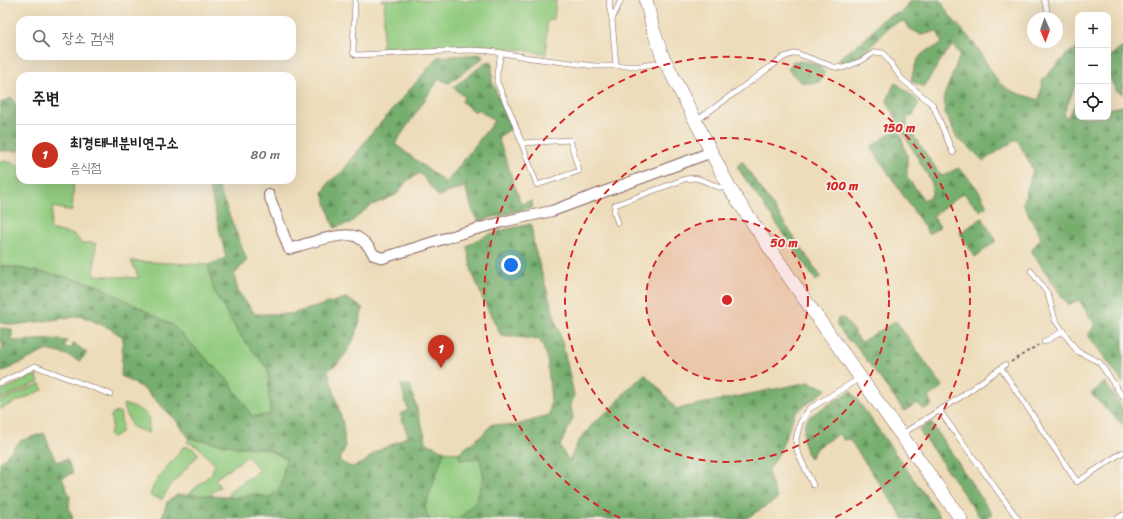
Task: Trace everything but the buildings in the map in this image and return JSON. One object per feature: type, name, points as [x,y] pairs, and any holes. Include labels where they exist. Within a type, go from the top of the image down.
[{"type":"street","points":[[646,0],[653,29],[666,62],[730,189],[798,290],[961,519]]},
{"type":"street","points":[[269,195],[289,249],[337,236],[356,236],[370,247],[374,255],[383,258],[462,233],[506,221],[552,211],[712,152]]},
{"type":"lane","points":[[355,0],[353,53],[356,55],[470,50],[595,66],[641,66],[666,62]]},
{"type":"lane","points":[[610,0],[616,66]]},
{"type":"lane","points":[[612,19],[621,0]]},
{"type":"lane","points":[[1044,0],[1046,9]]},
{"type":"lane","points":[[696,121],[784,57],[796,54],[834,67],[843,68],[861,61],[875,52],[883,54],[902,79],[933,105],[953,153]]},
{"type":"lane","points":[[501,53],[497,73],[497,82],[513,119],[537,185],[579,171],[570,140],[522,143]]},
{"type":"lane","points":[[618,223],[614,212],[616,205],[685,179],[696,178],[718,187],[730,189]]},
{"type":"lane","points":[[1031,271],[1048,294],[1055,320],[1063,331],[1078,351],[1099,362],[1123,397]]},
{"type":"lane","points":[[1044,342],[1063,331]]},
{"type":"lane","points":[[0,383],[36,366],[110,394]]},
{"type":"lane","points":[[901,434],[1003,367],[1077,482],[1123,452]]},
{"type":"lane","points":[[813,485],[797,451],[796,439],[800,423],[809,409],[861,378]]},
{"type":"lane","points":[[939,410],[1018,519]]},
{"type":"lane","points":[[1117,519],[1123,515]]},
{"type":"path","points":[[1003,367],[1044,342]]},
{"type":"green space","points":[[380,0],[556,0],[554,19],[547,21],[546,54],[511,48],[475,46],[382,50],[385,1]]},
{"type":"green space","points":[[911,0],[941,0],[948,13],[974,43],[995,77],[1002,85],[1014,92],[1039,100],[1043,79],[1067,54],[1075,49],[1075,87],[1064,113],[1066,119],[1075,104],[1075,120],[1111,120],[1111,108],[1123,106],[1123,383],[1088,335],[1095,325],[1079,300],[1068,305],[1031,251],[1041,238],[1023,204],[1033,170],[1017,139],[983,161],[968,146],[957,139],[945,113],[944,96],[960,55],[953,45],[941,60],[924,87],[911,81],[915,65],[922,54],[938,46],[942,42],[937,31],[922,35],[908,28],[905,21],[888,28],[881,34],[872,46],[849,63],[845,65],[837,60],[871,34],[880,21],[891,15],[903,12]]},
{"type":"green space","points":[[1123,47],[1123,94],[1115,90],[1111,80],[1111,55]]},
{"type":"green space","points":[[481,54],[483,58],[449,83],[439,79],[395,144],[446,183],[494,121],[478,109],[475,112],[462,102],[464,97],[453,87],[485,62],[492,61],[492,81],[511,129],[498,137],[521,204],[531,201],[533,207],[479,221],[473,212],[465,187],[438,196],[420,173],[407,181],[396,195],[370,206],[350,223],[334,228],[323,193],[329,182],[342,172],[371,134],[438,57]]},
{"type":"green space","points":[[793,61],[814,64],[822,68],[825,72],[819,82],[801,82],[788,69]]},
{"type":"green space","points":[[895,82],[919,102],[914,114],[907,118],[907,126],[939,173],[943,176],[958,168],[975,186],[987,206],[980,211],[963,193],[933,216],[940,227],[929,234],[871,147],[896,129],[900,133],[907,155],[907,177],[924,200],[932,195],[932,183],[902,131],[896,124],[897,120],[887,101]]},
{"type":"green space","points":[[12,98],[16,105],[16,151],[0,151],[0,103]]},
{"type":"green space","points":[[0,160],[16,164],[16,184],[74,184],[72,211],[53,207],[50,229],[75,235],[82,244],[91,242],[96,244],[94,275],[139,278],[131,261],[208,265],[214,291],[239,334],[268,369],[270,415],[252,416],[227,379],[172,325],[97,285],[57,275],[0,265]]},
{"type":"green space","points":[[742,161],[821,277],[816,281],[737,167]]},
{"type":"green space","points":[[217,184],[247,260],[234,275],[238,291],[255,314],[291,314],[346,298],[363,308],[357,329],[349,348],[340,361],[328,370],[343,424],[345,448],[339,461],[351,467],[363,463],[377,451],[408,436],[400,414],[408,410],[401,385],[410,385],[427,443],[444,451],[425,507],[428,518],[430,519],[160,519],[167,502],[177,495],[202,495],[238,498],[254,494],[270,498],[281,485],[286,459],[267,449],[238,447],[189,438],[176,420],[144,389],[121,376],[123,337],[109,328],[82,316],[14,325],[0,323],[0,265],[57,275],[97,285],[172,325],[227,379],[252,416],[270,415],[268,369],[239,334],[214,291],[208,265],[226,258],[209,186]]},
{"type":"green space","points":[[982,218],[996,241],[975,257],[960,233]]},
{"type":"green space","points":[[531,224],[534,246],[563,346],[574,394],[571,407],[573,418],[560,446],[569,461],[578,442],[594,422],[612,408],[627,390],[645,374],[676,409],[809,382],[827,389],[795,413],[780,451],[768,472],[777,499],[745,519],[459,519],[476,501],[484,478],[480,458],[461,460],[458,453],[482,435],[492,424],[514,426],[549,415],[551,401],[547,357],[540,340],[501,335],[485,304],[472,272],[467,246],[490,234]]},
{"type":"green space","points":[[837,319],[845,319],[861,342],[896,321],[943,387],[928,397],[932,405],[923,410],[917,403],[904,411],[854,343],[848,340],[837,326]]},
{"type":"green space","points":[[0,328],[12,329],[12,341],[53,339],[67,341],[64,346],[71,349],[74,343],[87,353],[80,361],[64,354],[47,350],[0,373],[0,352],[3,348],[0,341]]},
{"type":"green space","points":[[36,375],[39,382],[0,399],[0,391]]},
{"type":"green space","points":[[1105,382],[1123,409],[1123,425],[1091,394]]},
{"type":"green space","points":[[40,384],[43,390],[0,409],[0,401]]},
{"type":"green space","points":[[851,391],[942,519],[904,519],[849,439],[843,440],[839,434],[817,447],[810,459],[805,449],[803,438],[805,423],[810,416]]},
{"type":"green space","points":[[123,404],[140,410],[149,417],[148,433],[132,427]]},
{"type":"green space","points":[[120,412],[122,424],[121,432],[112,438],[109,435],[112,426],[111,416],[113,413]]},
{"type":"green space","points":[[931,422],[992,514],[984,519],[981,519],[919,430]]},
{"type":"green space","points":[[44,433],[56,462],[67,459],[73,473],[62,478],[70,497],[69,507],[73,519],[0,519],[0,462],[20,441]]},
{"type":"green space","points":[[189,438],[238,447],[267,449],[286,459],[281,486],[270,498],[254,494],[238,498],[226,497],[230,495],[228,492],[259,471],[248,456],[215,479],[220,487],[213,491],[211,496],[188,495],[211,474],[215,465],[198,447],[187,442]]},
{"type":"green space","points":[[184,446],[192,448],[199,454],[171,485],[162,499],[150,496],[155,482]]},
{"type":"green space","points":[[444,451],[458,453],[461,460],[480,458],[484,478],[476,501],[459,519],[428,519],[425,507]]},
{"type":"place","name":"최경태내분비연구소","points":[[441,368]]}]
